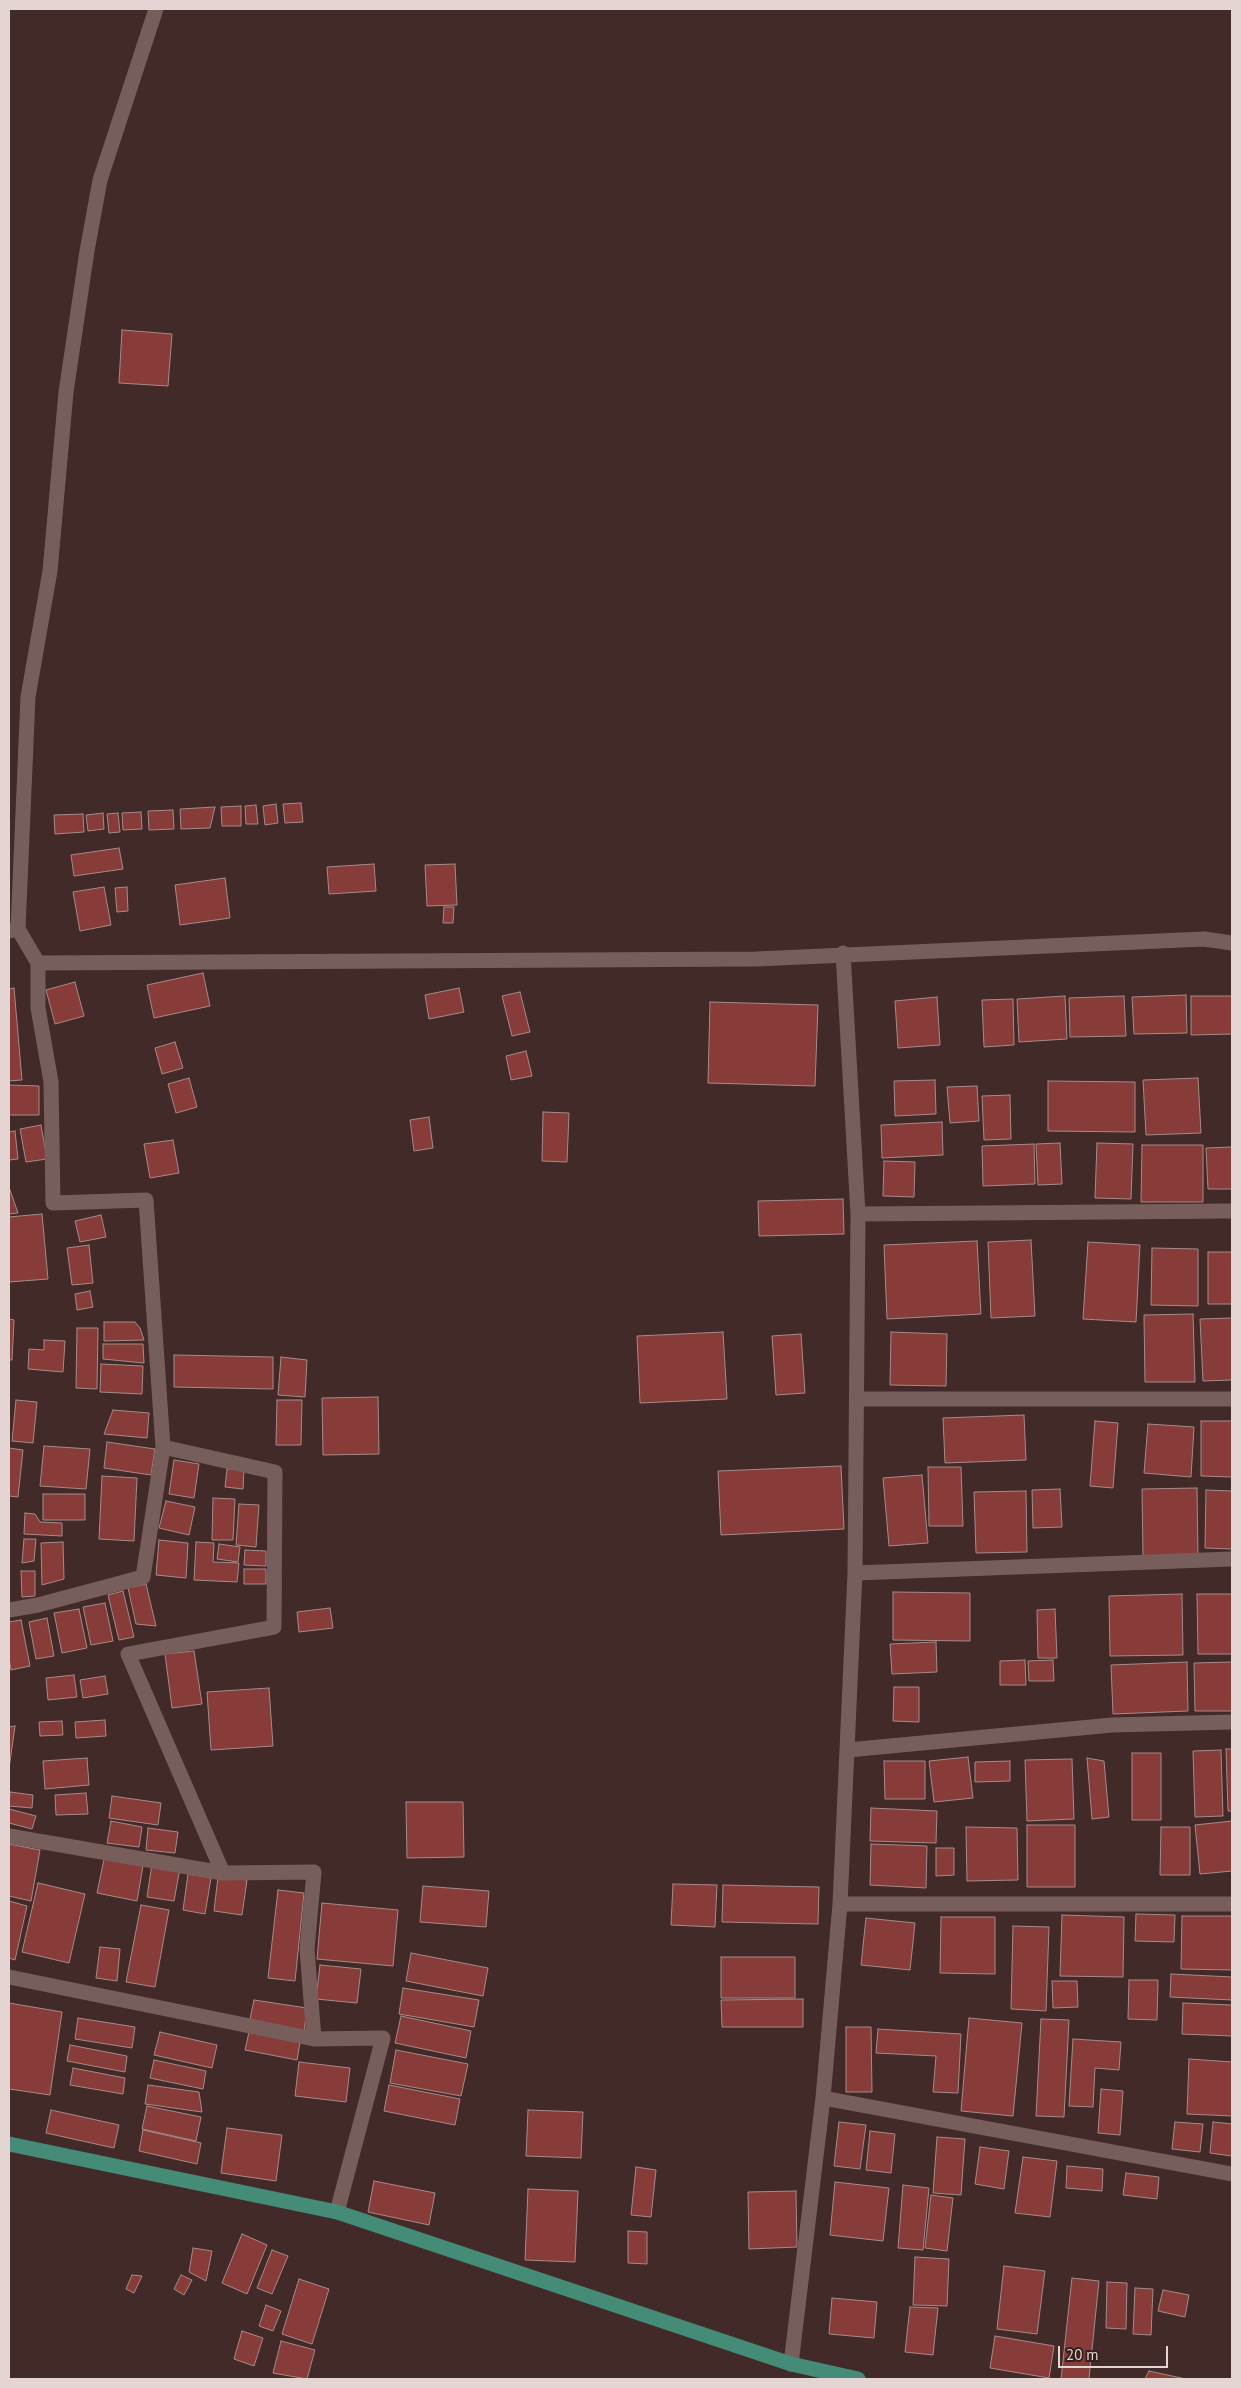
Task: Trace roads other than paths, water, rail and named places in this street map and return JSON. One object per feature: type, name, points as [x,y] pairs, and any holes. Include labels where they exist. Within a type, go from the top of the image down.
[{"type":"main road","points":[[9,2144],[337,2212],[791,2364],[851,2378]]},
{"type":"street","points":[[9,1610],[38,1605],[143,1577],[163,1447],[146,1200],[52,1203],[51,1082],[38,1008],[38,963],[13,930],[28,697],[50,571],[66,392],[87,251],[100,180],[156,9]]},
{"type":"street","points":[[38,963],[746,959],[844,953],[1204,939],[1232,943]]},
{"type":"street","points":[[791,2364],[823,2098],[840,1904],[855,1573],[858,1399],[858,1214],[844,953]]},
{"type":"street","points":[[858,1214],[1232,1211]]},
{"type":"street","points":[[858,1399],[1232,1399]]},
{"type":"street","points":[[163,1447],[275,1472],[274,1627],[128,1654],[223,1873]]},
{"type":"street","points":[[855,1573],[1232,1560]]},
{"type":"street","points":[[848,1750],[1112,1725],[1232,1722]]},
{"type":"street","points":[[9,1836],[223,1873],[314,1872],[307,1949],[314,2039]]},
{"type":"street","points":[[840,1904],[1232,1904]]},
{"type":"street","points":[[9,1977],[314,2039],[383,2038],[337,2212]]},
{"type":"street","points":[[823,2098],[1232,2174]]}]
